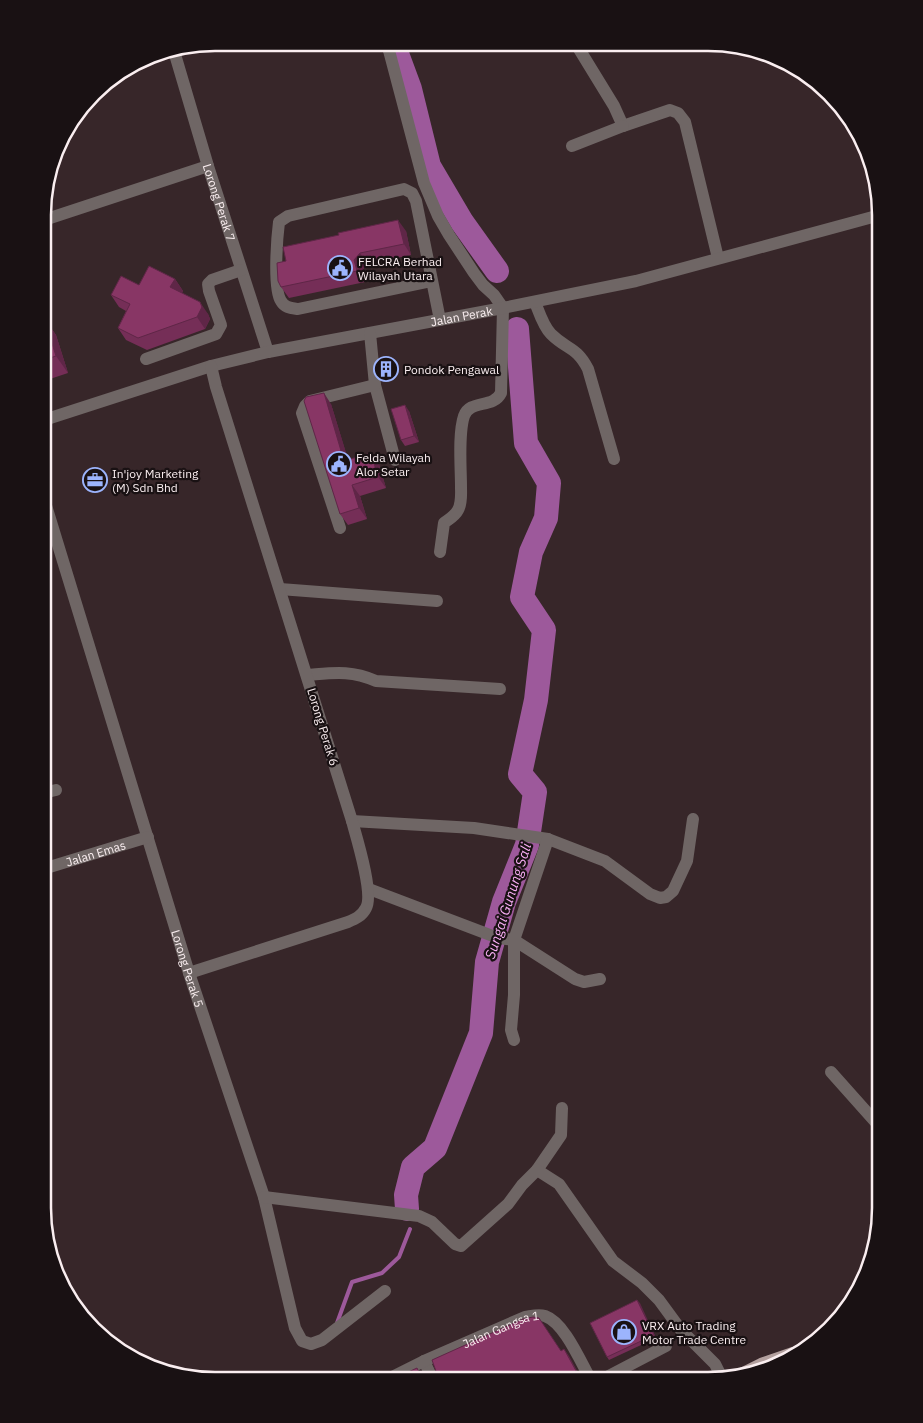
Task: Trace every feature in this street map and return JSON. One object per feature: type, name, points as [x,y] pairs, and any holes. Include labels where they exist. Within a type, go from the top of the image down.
[{"type":"street","points":[[389,51],[424,183],[438,216],[483,285],[494,295],[503,308],[501,393],[494,402],[476,405],[464,414],[460,504],[454,516],[444,523],[440,552]]},
{"type":"street","points":[[580,51],[614,106],[622,126]]},
{"type":"street","name":"Lorong Perak 7","points":[[176,56],[208,166],[268,352]]},
{"type":"street","points":[[572,146],[622,126],[670,110],[678,113],[685,122],[718,258]]},
{"type":"street","points":[[51,218],[208,166]]},
{"type":"street","points":[[432,281],[298,309],[287,308],[280,301],[277,288],[279,222],[288,216],[404,189],[412,193],[416,201],[440,320]]},
{"type":"street","name":"Jalan Perak","points":[[51,418],[211,366],[268,352],[636,281],[872,217]]},
{"type":"street","points":[[146,359],[216,334],[221,325],[208,284],[212,280],[241,270]]},
{"type":"street","points":[[535,302],[551,334],[576,351],[583,359],[588,370],[614,459]]},
{"type":"street","points":[[370,333],[374,385],[395,460]]},
{"type":"street","name":"Lorong Perak 6","points":[[189,973],[359,917],[367,907],[368,889],[352,821],[211,366]]},
{"type":"street","points":[[340,528],[302,413],[310,401],[374,385]]},
{"type":"street","name":"Lorong Perak 5","points":[[51,522],[189,973],[264,1197],[295,1328],[302,1341],[311,1344],[322,1340],[385,1291]]},
{"type":"street","points":[[280,589],[437,600]]},
{"type":"street","points":[[307,675],[349,672],[376,681],[500,689]]},
{"type":"street","points":[[51,791],[56,790]]},
{"type":"street","points":[[352,821],[474,828],[548,839],[605,861],[650,894],[660,898],[666,897],[673,891],[687,861],[692,819]]},
{"type":"street","name":"Jalan Emas","points":[[51,866],[148,836]]},
{"type":"street","points":[[514,1040],[512,1030],[514,940],[548,839]]},
{"type":"street","points":[[368,889],[498,938],[514,940],[575,979],[584,982],[600,979]]},
{"type":"street","points":[[831,1072],[871,1117]]},
{"type":"street","points":[[264,1197],[419,1216],[432,1222],[455,1244],[461,1246],[508,1204],[536,1170],[561,1135],[562,1108]]},
{"type":"street","points":[[536,1170],[559,1184],[613,1261],[642,1283],[659,1300],[681,1330],[715,1364],[718,1371]]},
{"type":"street","name":"Jalan Gangsa 1","points":[[402,1372],[526,1317],[538,1315],[547,1317],[562,1330],[586,1372]]},
{"type":"street","points":[[616,1372],[666,1346]]},
{"type":"street","points":[[424,1361],[429,1372]]},
{"type":"building","points":[[398,220],[404,244],[360,253],[354,260],[357,271],[281,287],[278,281],[277,263],[286,261],[283,247]]},
{"type":"building","points":[[149,266],[175,279],[170,287],[200,302],[202,307],[197,317],[138,338],[118,328],[130,304],[111,295],[121,276],[139,285]]},
{"type":"building","points":[[51,340],[56,356],[51,358]]},
{"type":"building","points":[[388,359],[390,371],[380,373],[379,361]]},
{"type":"building","name":"Felda Wilayah Alor Setar","points":[[324,393],[344,461],[371,453],[378,477],[352,485],[359,508],[340,514],[304,401],[306,397]]},
{"type":"building","points":[[405,405],[414,436],[401,440],[391,409]]},
{"type":"building","name":"VRX Auto Trading Motor Trade Centre","points":[[637,1300],[654,1335],[607,1357],[590,1323]]},
{"type":"building","points":[[539,1318],[561,1351],[564,1349],[577,1372],[436,1372],[432,1360],[523,1319]]},
{"type":"building","points":[[417,1368],[419,1372],[408,1372]]},
{"type":"waterway","name":"Sungai Gunung Sali","points":[[396,51],[410,89],[429,166],[462,222],[497,271]]},
{"type":"waterway","name":"Sungai Gunung Sali","points":[[407,1209],[406,1195],[413,1167],[435,1148],[481,1033],[487,962],[504,902],[527,845],[535,792],[520,774],[536,700],[544,630],[522,597],[531,552],[546,518],[549,483],[526,443],[517,329]]},
{"type":"waterway","points":[[337,1323],[352,1282],[382,1273],[399,1257],[410,1229]]},
{"type":"place","name":"FELCRA Berhad Wilayah Utara","points":[[340,268]]},
{"type":"place","name":"Pondok Pengawal","points":[[386,369]]},
{"type":"place","name":"Felda Wilayah Alor Setar","points":[[339,464]]},
{"type":"place","name":"In'joy Marketing (M) Sdn Bhd","points":[[95,480]]},
{"type":"place","name":"VRX Auto Trading Motor Trade Centre","points":[[624,1332]]}]
